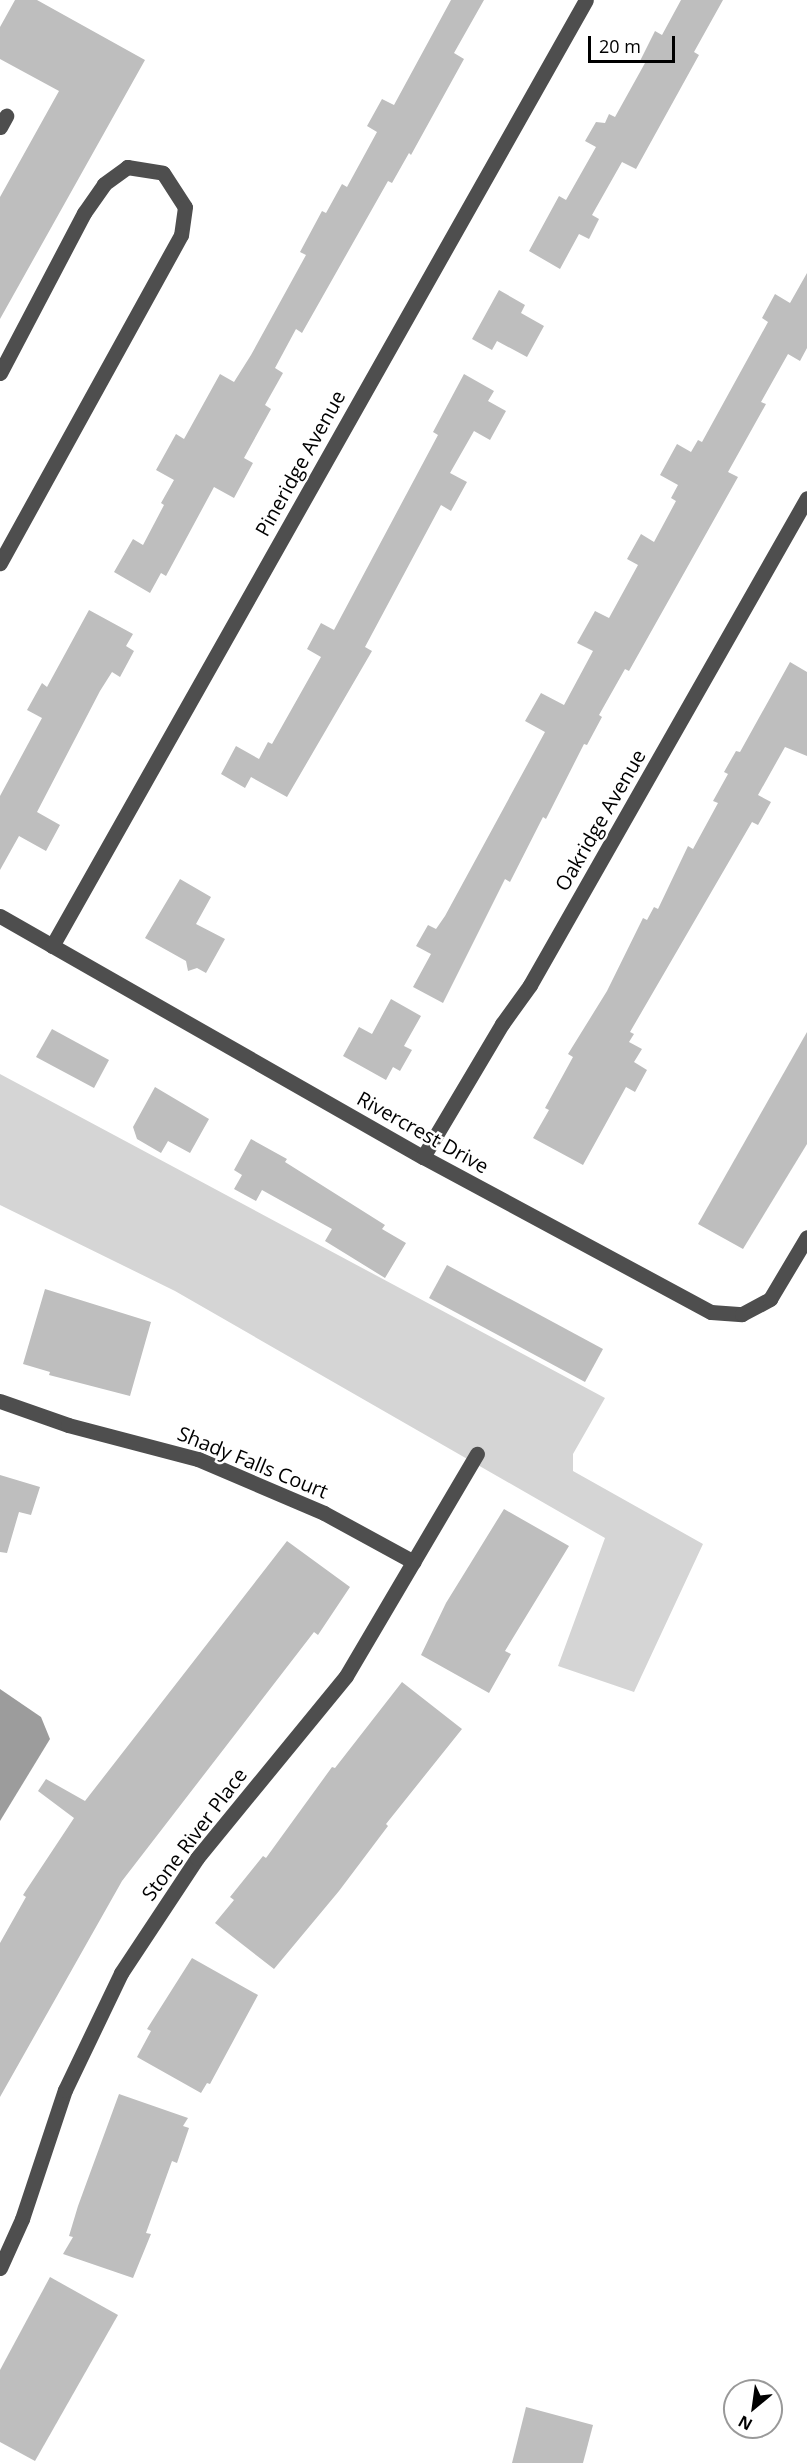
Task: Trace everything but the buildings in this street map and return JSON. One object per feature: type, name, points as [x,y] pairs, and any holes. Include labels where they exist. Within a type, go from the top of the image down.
[{"type":"street","name":"Pineridge Avenue","points":[[52,946],[586,0]]},
{"type":"street","points":[[0,373],[84,213],[104,184],[127,167],[163,173],[185,207],[181,235],[0,563]]},
{"type":"street","name":"Oakridge Avenue","points":[[423,1157],[502,1024],[530,986],[807,498]]},
{"type":"street","name":"Rivercrest Drive","points":[[0,916],[423,1157],[711,1312],[742,1314],[770,1299],[807,1237]]},
{"type":"street","name":"Shady Falls Court","points":[[0,1401],[68,1425],[198,1459],[324,1513],[414,1562]]},
{"type":"street","name":"Stone River Place","points":[[0,2268],[22,2219],[65,2090],[121,1973],[197,1858],[346,1676],[477,1454]]},
{"type":"shaded area","points":[[0,1074],[605,1398],[573,1454],[573,1471],[703,1544],[634,1692],[558,1666],[605,1538],[175,1291],[0,1205]]},
{"type":"shaded area","points":[[0,1689],[41,1717],[50,1739],[0,1821]]}]
